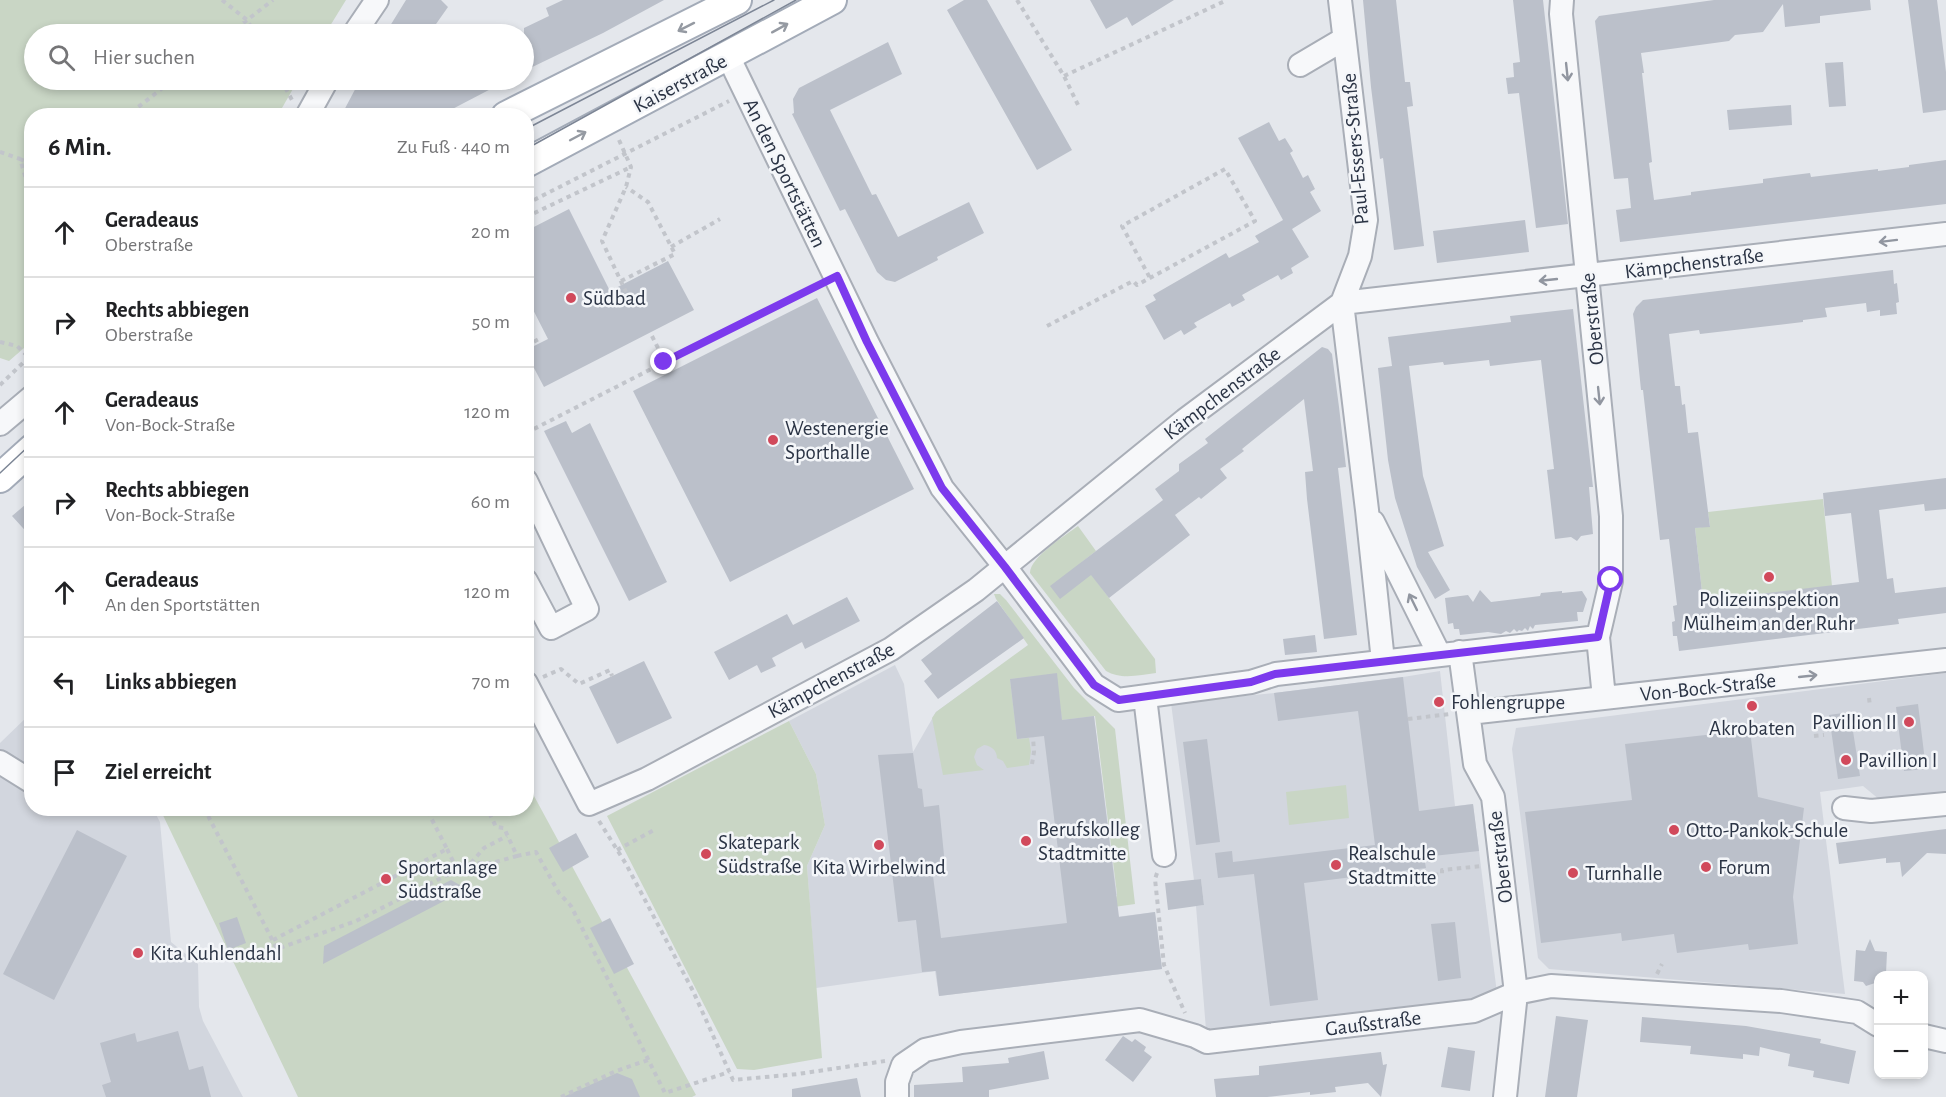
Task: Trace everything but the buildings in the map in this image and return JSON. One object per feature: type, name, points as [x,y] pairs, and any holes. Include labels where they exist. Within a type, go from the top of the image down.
[{"type":"main road","points":[[522,108],[737,0]]},
{"type":"main road","name":"Kaiserstraße","points":[[534,160],[832,0]]},
{"type":"main road","points":[[0,478],[24,456]]},
{"type":"street","points":[[361,24],[377,0]]},
{"type":"street","name":"Paul-Essers-Straße","points":[[1340,0],[1366,220],[1360,256],[1342,303],[1383,661]]},
{"type":"street","name":"Oberstraße","points":[[1562,0],[1561,14],[1611,516],[1611,580],[1598,637],[1604,698]]},
{"type":"street","points":[[1300,65],[1344,39]]},
{"type":"street","name":"An den Sportstätten","points":[[729,56],[867,342],[942,488],[1005,567]]},
{"type":"street","points":[[304,108],[319,90]]},
{"type":"street","name":"Kämpchenstraße","points":[[589,804],[646,779],[891,649],[962,600],[1185,420],[1342,303],[1946,234]]},
{"type":"street","points":[[0,424],[24,404]]},
{"type":"street","points":[[534,498],[587,609],[551,628],[534,598]]},
{"type":"street","name":"Paul-Essers-Straße","points":[[1367,510],[1449,653]]},
{"type":"street","points":[[1005,567],[1094,685],[1119,700],[1251,682],[1275,674],[1598,637]]},
{"type":"street","name":"Oberstraße","points":[[1449,653],[1469,713],[1475,764],[1493,797],[1516,993],[1505,1097]]},
{"type":"street","name":"Von-Bock-Straße","points":[[1469,713],[1946,660]]},
{"type":"street","points":[[1145,697],[1164,855]]},
{"type":"street","points":[[534,698],[589,804]]},
{"type":"street","points":[[0,762],[24,778]]},
{"type":"street","points":[[1844,808],[1871,811],[1946,804]]},
{"type":"street","name":"Gaußstraße","points":[[903,1065],[925,1050],[960,1042],[1140,1020],[1195,1036],[1207,1042],[1474,1011],[1516,993],[1551,986],[1782,1000],[1815,999],[1857,1012],[1874,1022]]},
{"type":"street","points":[[1928,1037],[1946,1041]]},
{"type":"street","points":[[897,1097],[897,1082],[903,1065]]},
{"type":"path","points":[[222,0],[249,24]]},
{"type":"path","points":[[242,24],[273,0]]},
{"type":"path","points":[[1017,0],[1064,76],[1079,106]]},
{"type":"path","points":[[1064,76],[1227,0]]},
{"type":"path","points":[[137,108],[159,90]]},
{"type":"path","points":[[288,90],[300,108]]},
{"type":"path","points":[[534,200],[745,92]]},
{"type":"path","points":[[610,120],[631,168],[626,187],[602,240],[626,292]]},
{"type":"path","points":[[0,152],[24,161]]},
{"type":"path","points":[[20,159],[24,157]]},
{"type":"path","points":[[20,159],[24,172]]},
{"type":"path","points":[[534,213],[631,168]]},
{"type":"path","points":[[1047,326],[1132,281],[1137,285],[1150,278],[1255,221],[1225,169],[1122,226],[1150,278]]},
{"type":"path","points":[[621,281],[675,254],[648,202],[626,187]]},
{"type":"path","points":[[671,247],[720,219]]},
{"type":"path","points":[[534,429],[837,276]]},
{"type":"path","points":[[652,336],[664,362]]},
{"type":"path","points":[[534,342],[539,339]]},
{"type":"path","points":[[0,342],[17,346],[24,353]]},
{"type":"path","points":[[0,385],[24,364]]},
{"type":"path","points":[[561,669],[579,684],[610,670],[612,676]]},
{"type":"path","points":[[1869,698],[1870,706]]},
{"type":"path","points":[[1408,719],[1444,715]]},
{"type":"path","points":[[1814,736],[1824,735]]},
{"type":"path","points":[[1032,737],[1034,752],[1032,764]]},
{"type":"path","points":[[589,804],[617,850],[693,991],[733,1080],[798,1074],[888,1060],[903,1065]]},
{"type":"path","points":[[208,816],[278,949],[356,921],[471,863],[492,863],[536,852],[559,893],[571,906],[665,1094],[729,1072]]},
{"type":"path","points":[[430,816],[457,869]]},
{"type":"path","points":[[491,816],[496,827],[504,828],[517,856]]},
{"type":"path","points":[[617,850],[656,829]]},
{"type":"path","points":[[471,863],[484,848],[507,836]]},
{"type":"path","points":[[273,940],[447,849]]},
{"type":"path","points":[[1164,855],[1155,879],[1164,965],[1195,1036]]},
{"type":"path","points":[[1416,878],[1442,874],[1442,870],[1501,864]]},
{"type":"path","points":[[1659,970],[1662,964]]},
{"type":"path","points":[[561,1097],[616,1071],[648,1060]]},
{"type":"shaded area","name":"Berufskolleg Stadtmitte","points":[[895,665],[904,684],[913,752],[936,712],[980,680],[1057,673],[1094,716],[1117,895],[1113,895],[1116,917],[1155,912],[1162,969],[939,996],[935,971],[816,988],[807,866],[825,825],[816,774],[789,721]]},
{"type":"shaded area","name":"Realschule Stadtmitte","points":[[1440,671],[1455,806],[1473,804],[1498,1001],[1207,1042],[1196,906],[1204,905],[1201,879],[1194,880],[1171,703],[1274,693]]},
{"type":"shaded area","name":"Otto-Pankok-Schule","points":[[1946,673],[1946,792],[1880,800],[1863,786],[1820,792],[1845,994],[1549,969],[1538,958],[1512,749],[1516,728]]},
{"type":"shaded area","points":[[24,720],[24,816],[157,816],[160,822],[171,942],[198,964],[199,1007],[203,1021],[243,1097],[0,1097],[0,743]]},
{"type":"green space","points":[[0,0],[346,0],[331,24],[24,24],[24,90],[292,90],[282,108],[24,108],[24,348],[9,361],[0,358]]},
{"type":"green space","points":[[1823,499],[1832,586],[1703,601],[1695,528],[1710,526],[1708,512]]},
{"type":"green space","points":[[1078,526],[1096,551],[1082,562],[1155,659],[1156,673],[1124,676],[1106,671],[1030,573],[1042,553]]},
{"type":"green space","points":[[994,594],[1000,594],[1006,600],[1074,688],[1115,729],[1135,904],[1114,907],[1117,894],[1095,716],[1062,720],[1056,674],[1010,679],[1017,739],[1029,738],[1031,751],[1029,765],[1007,768],[1003,761],[997,758],[993,749],[984,745],[977,749],[974,757],[977,765],[984,770],[943,775],[932,718],[936,712],[1028,645]]},
{"type":"green space","points":[[789,721],[816,774],[825,825],[807,866],[822,1058],[754,1070],[737,1069],[607,816]]},
{"type":"green space","points":[[1346,785],[1349,818],[1289,825],[1286,792]]},
{"type":"green space","name":"Sportanlage Südstraße","points":[[534,796],[696,1095],[692,1097],[298,1097],[163,816],[534,816]]},
{"type":"tram line","points":[[534,125],[774,0]]},
{"type":"tram line","points":[[534,145],[796,0]]},
{"type":"tram line","points":[[0,473],[24,450]]},
{"type":"place","name":"Südbad","points":[[571,298]]},
{"type":"place","name":"Westenergie Sporthalle","points":[[773,440]]},
{"type":"place","name":"Polizeiinspektion Mülheim an der Ruhr","points":[[1769,577]]},
{"type":"place","name":"Fohlengruppe","points":[[1439,702]]},
{"type":"place","name":"Akrobaten","points":[[1752,706]]},
{"type":"place","name":"Pavillion II","points":[[1909,722]]},
{"type":"place","name":"Pavillion I","points":[[1846,760]]},
{"type":"place","name":"Otto-Pankok-Schule","points":[[1674,830]]},
{"type":"place","name":"Berufskolleg Stadtmitte","points":[[1026,841]]},
{"type":"place","name":"Kita Wirbelwind","points":[[879,845]]},
{"type":"place","name":"Skatepark Südstraße","points":[[706,854]]},
{"type":"place","name":"Realschule Stadtmitte","points":[[1336,865]]},
{"type":"place","name":"Forum","points":[[1706,867]]},
{"type":"place","name":"Turnhalle","points":[[1573,873]]},
{"type":"place","name":"Sportanlage Südstraße","points":[[386,879]]},
{"type":"place","name":"Kita Kuhlendahl","points":[[138,953]]},
{"type":"route","points":[[664,362],[837,276],[867,342],[942,488],[1094,685],[1119,700],[1251,682],[1275,674],[1598,637],[1611,580]]}]
